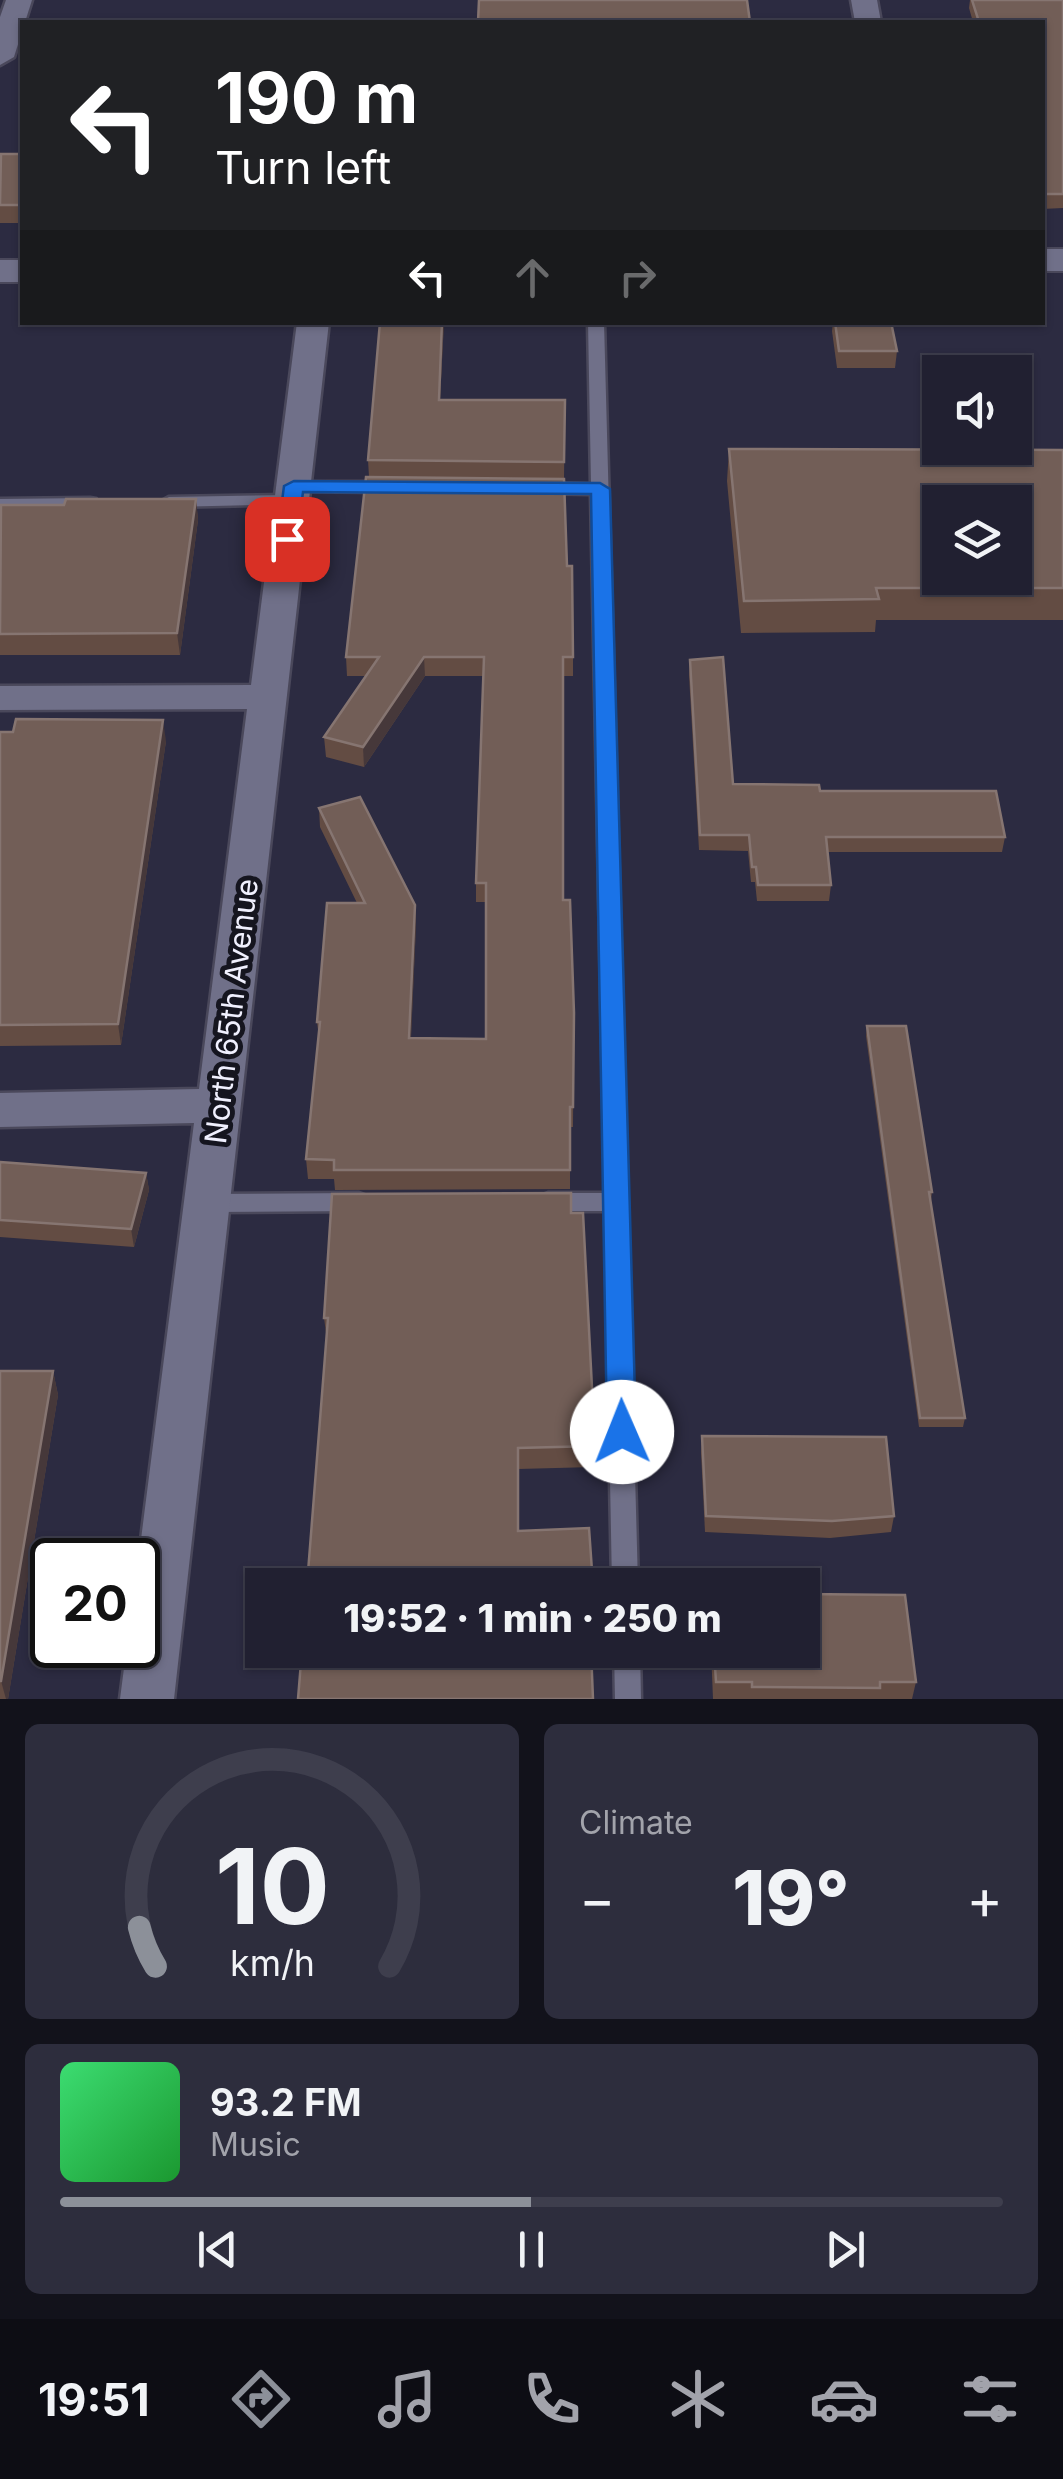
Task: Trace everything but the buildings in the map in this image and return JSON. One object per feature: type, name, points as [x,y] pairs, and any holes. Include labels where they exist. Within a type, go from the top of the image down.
[{"type":"street","points":[[0,57],[18,0]]},
{"type":"street","name":"North 65th Avenue","points":[[148,1699],[314,325]]},
{"type":"street","points":[[0,698],[268,697]]},
{"type":"street","points":[[0,1110],[219,1106]]},
{"type":"lane","points":[[596,325],[625,1568]]},
{"type":"lane","points":[[156,502],[409,488]]},
{"type":"lane","points":[[524,488],[600,489]]},
{"type":"lane","points":[[0,504],[117,502]]},
{"type":"lane","points":[[208,1202],[383,1202]]},
{"type":"lane","points":[[519,1202],[616,1202]]},
{"type":"lane","points":[[627,1668],[628,1699]]},
{"type":"route","points":[[287,539],[294,486],[600,489],[622,1432]]}]
